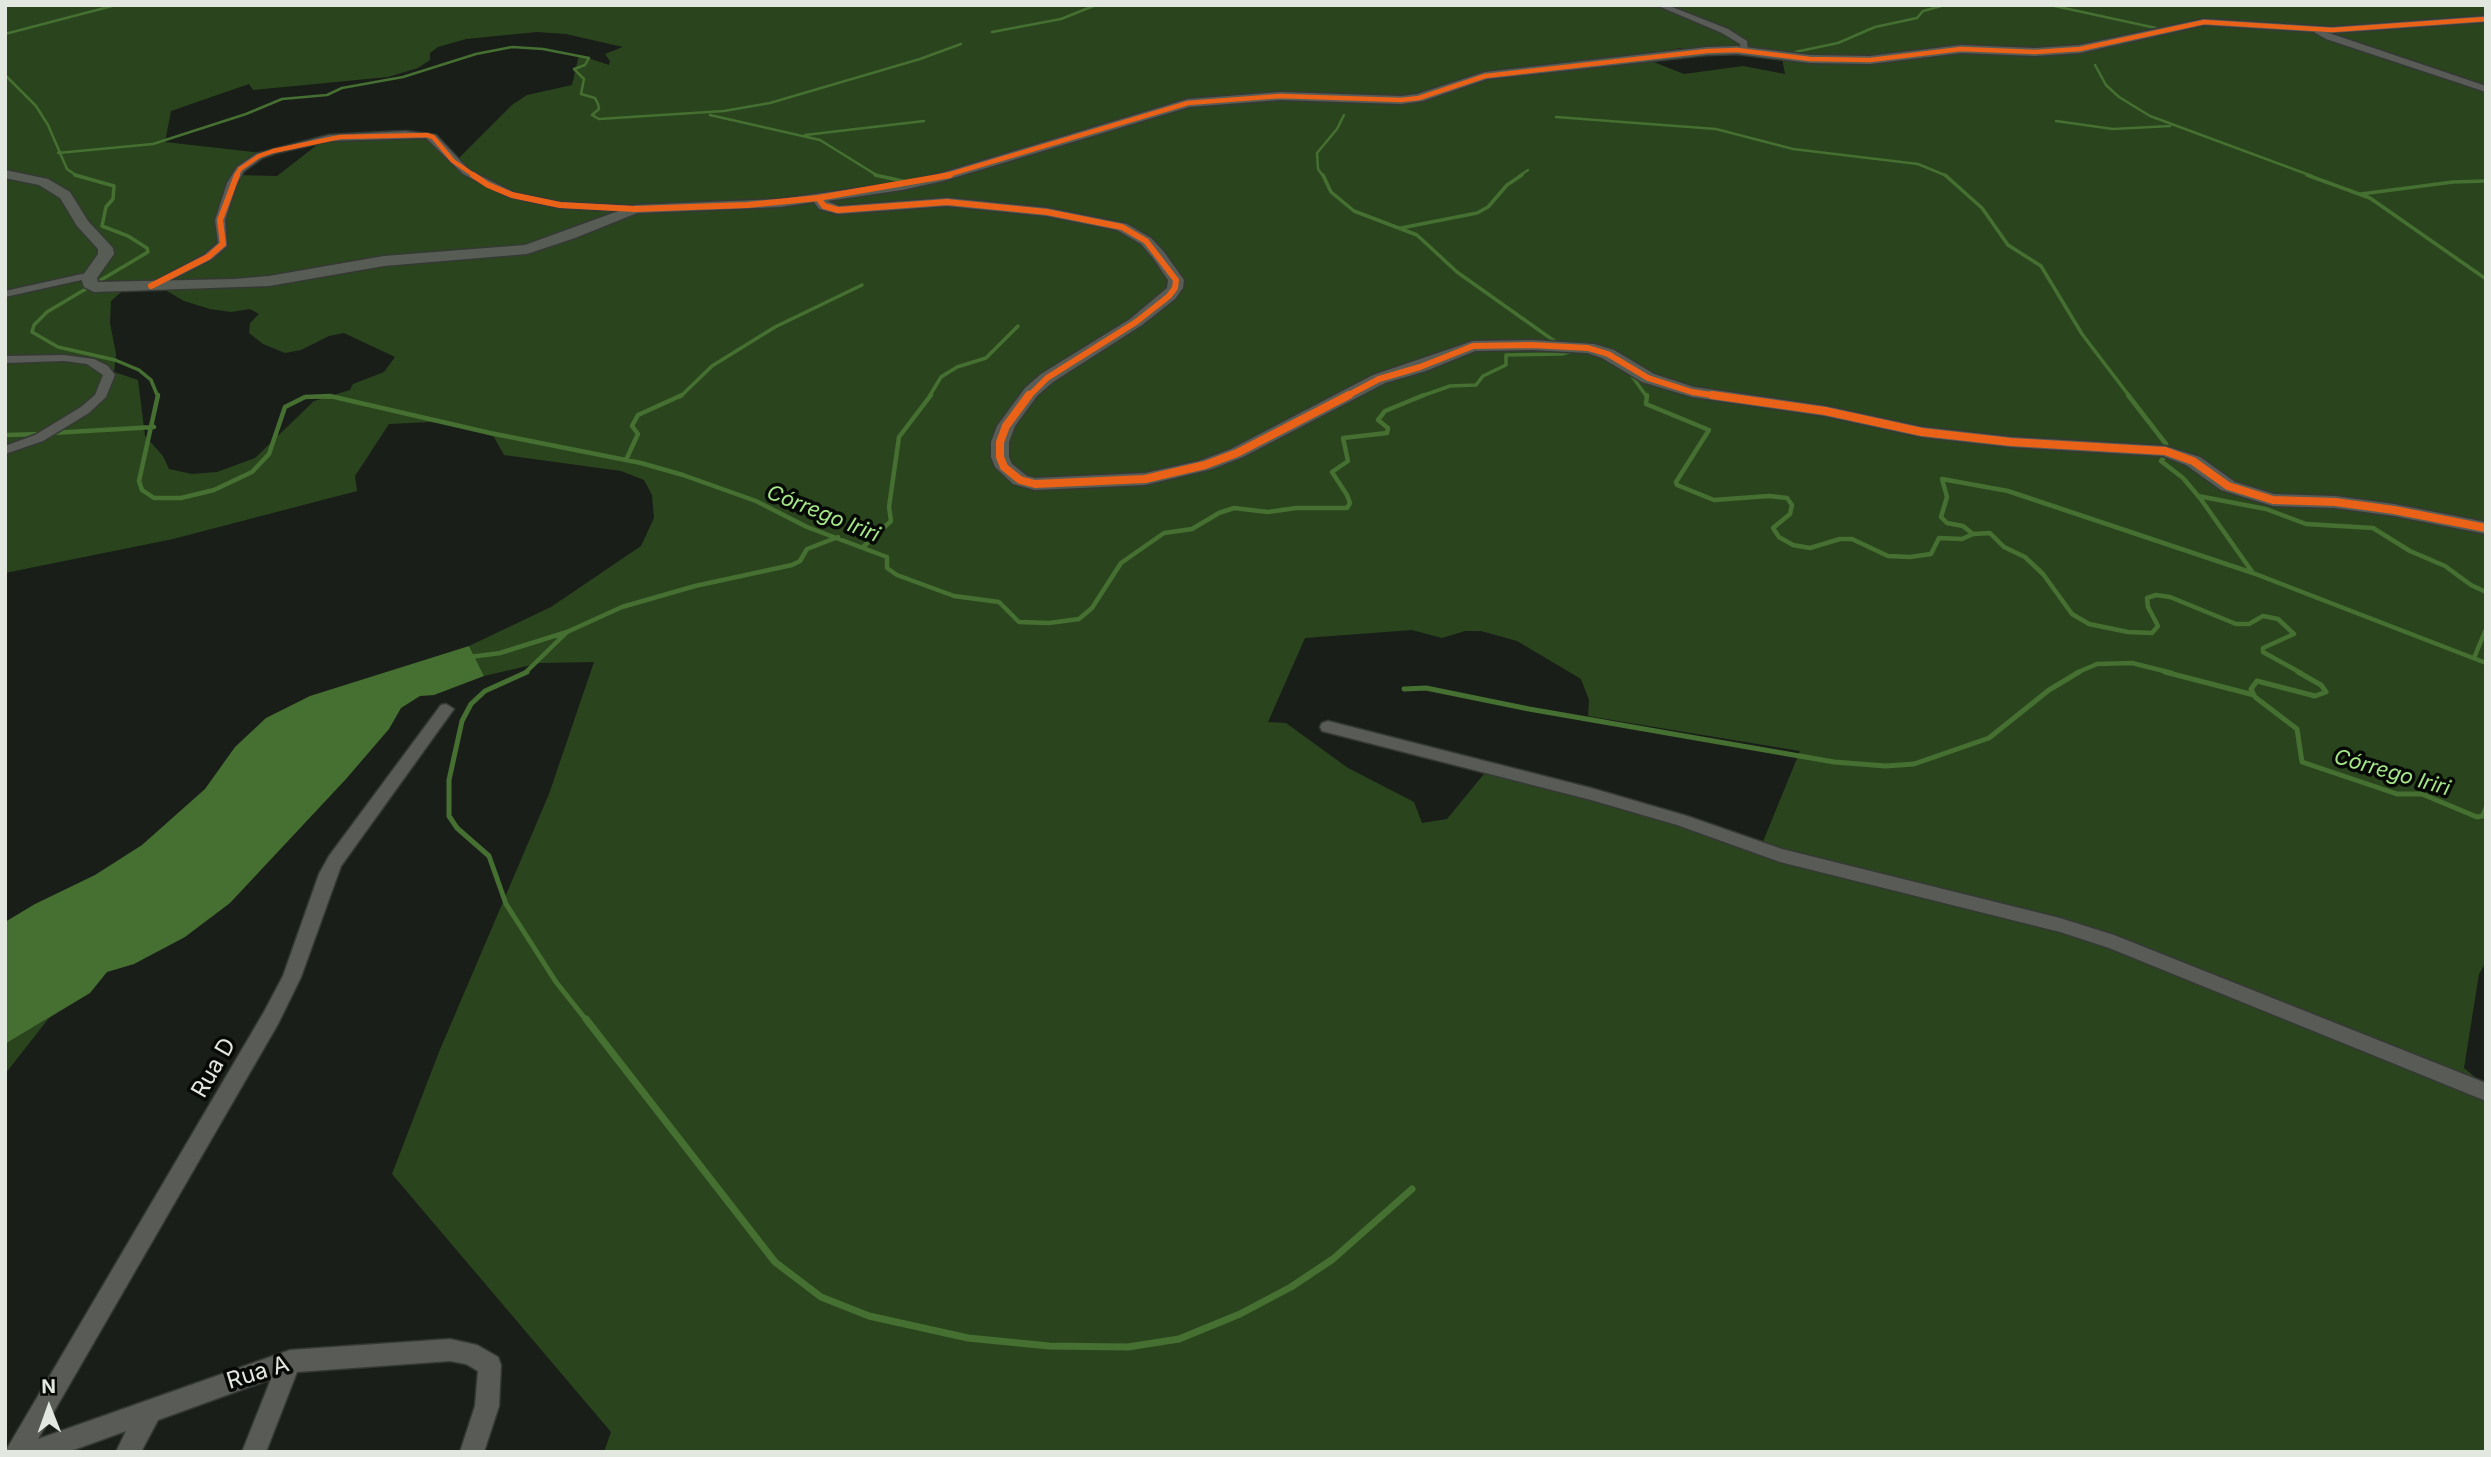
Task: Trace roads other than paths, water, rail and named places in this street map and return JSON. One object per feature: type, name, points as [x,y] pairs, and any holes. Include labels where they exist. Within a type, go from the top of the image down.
[{"type":"street","points":[[1660,5],[1725,31],[1744,43],[1744,51]]},
{"type":"street","points":[[150,286],[219,249],[224,238],[220,220],[240,169],[259,156],[273,151],[329,138],[427,135],[433,137],[466,172],[512,195],[560,205],[635,209],[747,205],[818,198],[939,178],[1188,103],[1280,96],[1401,100],[1419,98],[1496,74],[1707,51],[1744,51],[1810,59],[1870,60],[1961,49],[2035,52],[2080,49],[2204,22],[2355,30],[2486,19]]},
{"type":"street","points":[[2317,30],[2329,37],[2486,89]]},
{"type":"street","points":[[5,174],[43,182],[65,195],[82,223],[105,248],[106,254],[91,281]]},
{"type":"street","points":[[818,198],[824,206],[838,210],[947,202],[1048,212],[1122,227],[1146,241],[1159,255],[1176,281],[1170,296],[1136,322],[1047,378],[1031,393],[1006,426],[1000,442],[1000,457],[1004,467],[1020,480],[1035,484],[1144,479],[1205,465],[1237,453],[1379,379],[1420,367],[1473,346],[1532,345],[1588,348],[1608,354],[1648,378],[1692,392],[1825,411],[1922,432],[2011,442],[2165,451],[2193,461],[2228,486],[2273,500],[2359,505],[2486,528]]},
{"type":"street","points":[[5,294],[91,281],[150,286],[269,281],[362,264],[527,249],[561,239],[635,209]]},
{"type":"street","points":[[5,360],[64,358],[90,361],[104,368],[109,375],[100,397],[85,410],[39,438],[5,450]]},
{"type":"street","name":"Rua D","points":[[17,1452],[271,1018],[292,977],[335,861],[446,709]]},
{"type":"street","points":[[1328,727],[1591,794],[1681,820],[1780,855],[2060,925],[2114,942],[2486,1092]]},
{"type":"street","name":"Rua A","points":[[34,1452],[290,1361],[450,1350],[469,1353],[491,1365],[487,1406],[472,1452]]},
{"type":"street","points":[[254,1452],[290,1361]]},
{"type":"street","points":[[128,1452],[151,1409]]},
{"type":"waterway","points":[[5,34],[116,5]]},
{"type":"waterway","points":[[992,32],[1061,19],[1096,5]]},
{"type":"waterway","points":[[1795,52],[1838,43],[1875,27],[1917,18],[1923,11],[1945,5]]},
{"type":"waterway","points":[[2050,5],[2156,28]]},
{"type":"waterway","points":[[60,153],[153,144],[246,114],[282,99],[327,95],[342,88],[403,77],[476,54],[512,47],[543,49],[589,58],[585,65],[574,69],[584,79],[581,94],[595,98],[599,109],[592,115],[599,119],[724,111],[770,103],[920,59],[961,44]]},
{"type":"waterway","points":[[2095,65],[2106,85],[2119,97],[2150,116],[2312,176]]},
{"type":"waterway","name":"Córrego Iriri","points":[[5,75],[36,106],[60,153]]},
{"type":"waterway","points":[[710,115],[820,140],[877,175]]},
{"type":"waterway","points":[[1323,176],[1318,169],[1317,153],[1337,129],[1344,115]]},
{"type":"waterway","points":[[1556,117],[1716,129],[1793,149],[1918,164],[1945,175]]},
{"type":"waterway","points":[[805,135],[924,121]]},
{"type":"waterway","points":[[2056,121],[2113,129],[2170,126]]},
{"type":"waterway","name":"Córrego Iriri","points":[[60,153],[67,169],[76,175]]},
{"type":"waterway","points":[[1519,176],[1528,170]]},
{"type":"waterway","name":"Córrego Iriri","points":[[76,175],[114,186],[113,199],[106,207],[102,226],[128,236],[147,248],[148,252],[47,312],[34,325],[32,332],[58,347],[115,360],[139,370],[151,380],[158,396]]},
{"type":"waterway","points":[[877,175],[907,182]]},
{"type":"waterway","points":[[1323,175],[1331,192],[1354,211],[1417,235],[1457,272],[1560,345]]},
{"type":"waterway","points":[[1401,228],[1477,213],[1488,207],[1507,185],[1522,175]]},
{"type":"waterway","points":[[1945,175],[1982,208],[2008,245],[2041,266],[2082,334],[2130,397]]},
{"type":"waterway","points":[[2307,175],[2370,198],[2486,279]]},
{"type":"waterway","points":[[2361,194],[2453,182],[2486,181]]},
{"type":"waterway","points":[[680,397],[712,366],[775,327],[862,285]]},
{"type":"waterway","points":[[929,397],[941,377],[957,367],[986,358],[1018,326]]},
{"type":"waterway","name":"Córrego Iriri","points":[[1420,397],[1450,386],[1476,385],[1483,376],[1506,365],[1506,355],[1562,354],[1576,350]]},
{"type":"waterway","name":"Córrego Iriri","points":[[1629,372],[1647,397]]},
{"type":"waterway","points":[[626,460],[638,434],[632,426],[638,415],[682,395]]},
{"type":"waterway","points":[[863,547],[891,521],[889,507],[899,437],[931,395]]},
{"type":"waterway","name":"Córrego Iriri","points":[[1420,397],[1424,395]]},
{"type":"waterway","points":[[2128,395],[2166,444],[2168,452],[2161,461],[2183,478],[2198,496]]},
{"type":"waterway","name":"Córrego Iriri","points":[[151,427],[158,396]]},
{"type":"waterway","name":"Córrego Iriri","points":[[151,427],[139,481],[142,490],[154,498],[181,498],[214,490],[252,472],[269,454],[285,407],[305,397],[330,396],[490,433],[641,463],[756,501],[807,527],[836,538]]},
{"type":"waterway","name":"Córrego Iriri","points":[[314,397],[333,397]]},
{"type":"waterway","name":"Córrego Iriri","points":[[836,538],[887,557],[887,568],[897,575],[954,596],[999,602],[1019,622],[1049,623],[1079,619],[1092,608],[1121,563],[1164,533],[1192,529],[1219,513],[1234,508],[1268,512],[1296,508],[1347,508],[1350,503],[1347,495],[1332,472],[1348,461],[1343,438],[1387,433],[1388,428],[1378,420],[1385,411],[1420,397]]},
{"type":"waterway","name":"Córrego Iriri","points":[[1647,397],[1646,404],[1709,430],[1676,482],[1677,485],[1714,500],[1769,496],[1787,498],[1792,505],[1790,514],[1773,528],[1779,537],[1793,545],[1810,548],[1840,539],[1852,539],[1888,556],[1910,557],[1931,554],[1939,538],[1962,539],[1973,534]]},
{"type":"waterway","points":[[52,433],[151,427]]},
{"type":"waterway","points":[[5,435],[42,434]]},
{"type":"waterway","points":[[1973,534],[1963,526],[1947,523],[1941,517],[1947,497],[1942,479],[2008,491],[2253,573]]},
{"type":"waterway","points":[[2198,496],[2266,509],[2306,524],[2373,528],[2410,551],[2445,566],[2471,585],[2486,592]]},
{"type":"waterway","points":[[2198,496],[2253,573]]},
{"type":"waterway","name":"Córrego Iriri","points":[[1973,534],[1990,533],[2004,547],[2025,557],[2043,574],[2072,614],[2089,624],[2128,632],[2152,633],[2158,626],[2148,607],[2147,598],[2156,595],[2170,597],[2236,624],[2249,624],[2263,616],[2278,619],[2294,634],[2263,648],[2263,652],[2301,673]]},
{"type":"waterway","points":[[567,632],[622,607],[695,586],[792,565],[800,561],[807,549],[836,538]]},
{"type":"waterway","points":[[2253,573],[2486,663]]},
{"type":"waterway","points":[[2474,658],[2486,629]]},
{"type":"waterway","points":[[470,657],[500,653],[567,632]]},
{"type":"waterway","points":[[525,673],[567,632]]},
{"type":"waterway","points":[[2076,673],[2097,664],[2132,663],[2172,673]]},
{"type":"waterway","points":[[1404,689],[1426,688],[1529,709],[1834,762],[1886,766],[1914,764],[1989,738],[2049,690],[2079,672]]},
{"type":"waterway","points":[[2165,672],[2254,695]]},
{"type":"waterway","name":"Córrego Iriri","points":[[2254,695],[2251,689],[2257,681],[2315,696],[2326,692],[2321,685],[2298,672]]},
{"type":"waterway","points":[[525,673],[485,691],[471,704],[462,721],[449,780],[449,816],[457,828],[489,856],[506,904],[556,982],[587,1021]]},
{"type":"waterway","name":"Córrego Iriri","points":[[2254,695],[2297,729],[2302,762],[2397,794],[2422,794],[2477,817],[2483,816],[2486,808]]},
{"type":"waterway","points":[[586,1019],[775,1262],[821,1297],[869,1316],[968,1338],[1049,1346],[1128,1347],[1179,1339],[1240,1314],[1291,1287],[1333,1259],[1412,1189]]}]
